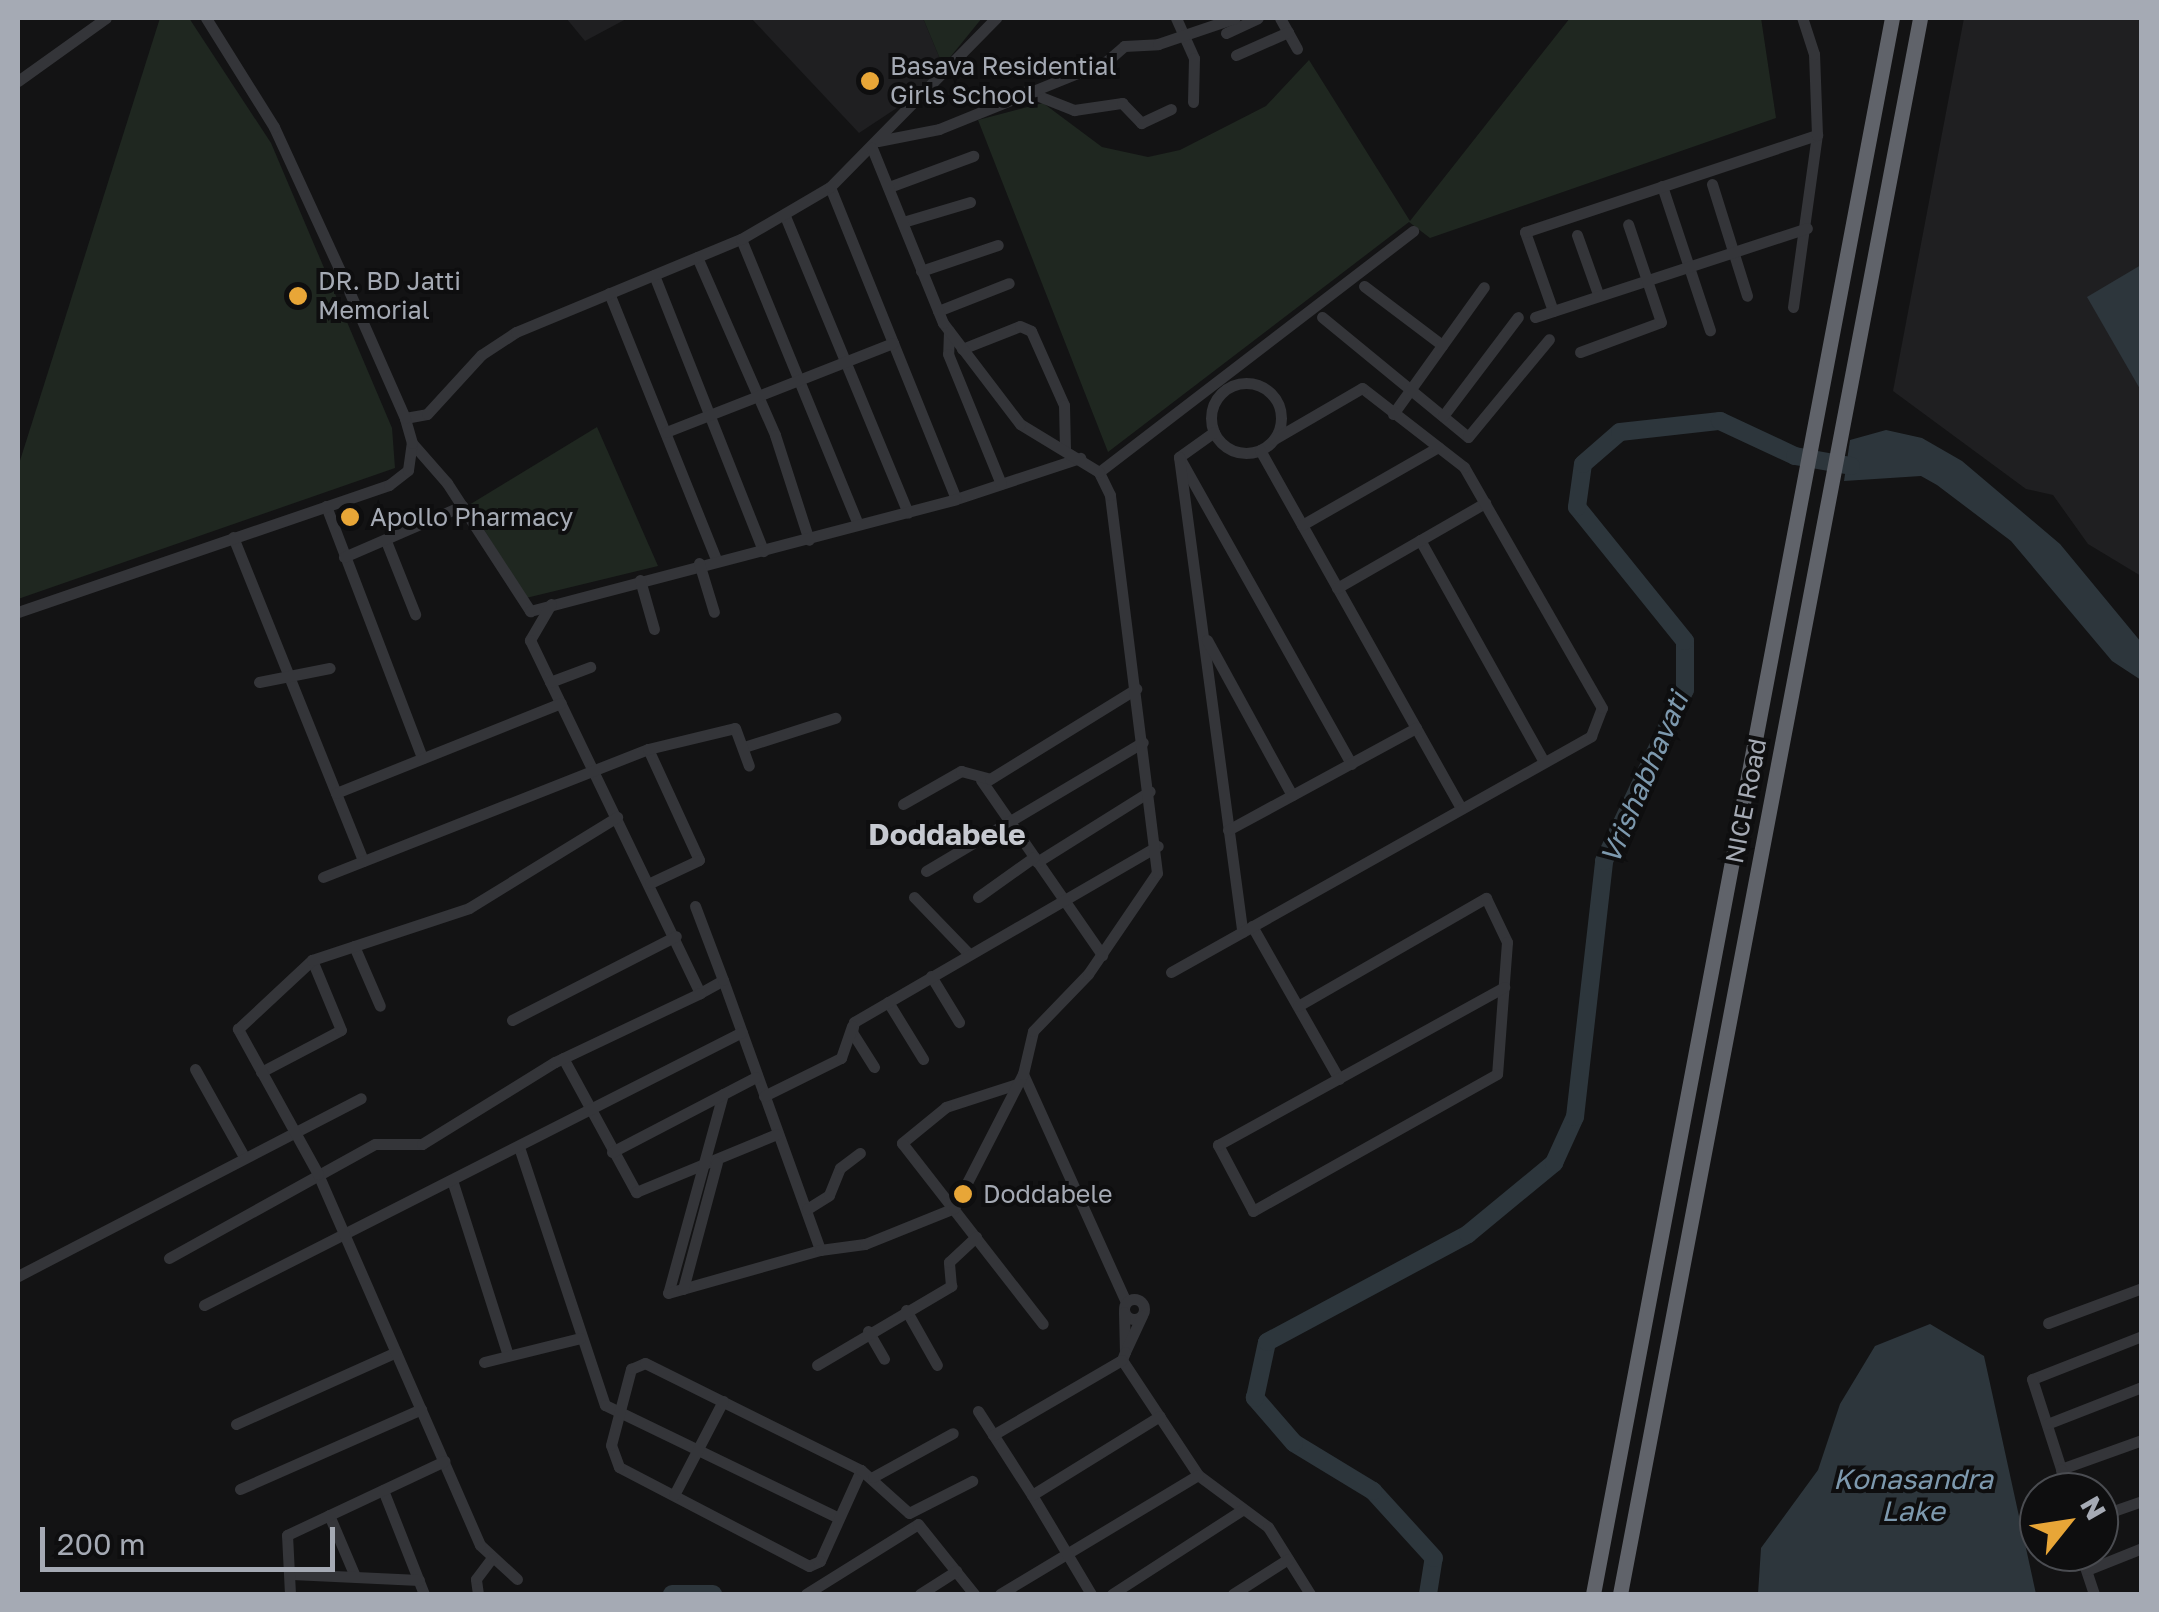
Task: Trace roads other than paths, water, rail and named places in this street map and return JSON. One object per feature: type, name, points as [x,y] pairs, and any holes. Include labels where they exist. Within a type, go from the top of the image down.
[{"type":"highway","name":"NICE Road","points":[[1593,1594],[1892,18]]},
{"type":"highway","name":"NICE Road","points":[[1620,1594],[1920,18]]},
{"type":"street","points":[[18,81],[106,18]]},
{"type":"street","points":[[206,18],[284,147],[405,418],[412,443],[462,506],[530,611],[700,563],[809,540],[908,513],[1080,458]]},
{"type":"street","points":[[405,418],[428,414],[504,339],[608,292],[742,239],[830,187],[996,18]]},
{"type":"street","points":[[1176,18],[1194,58],[1194,102]]},
{"type":"street","points":[[875,145],[939,129],[1107,60],[1124,46],[1186,34],[1235,18]]},
{"type":"street","points":[[1226,33],[1258,18]]},
{"type":"street","points":[[1280,18],[1297,49]]},
{"type":"street","points":[[1792,307],[1808,228],[1817,135],[1814,54],[1802,18]]},
{"type":"street","points":[[1236,55],[1288,32]]},
{"type":"street","points":[[1026,91],[1074,110],[1122,104],[1141,123],[1171,108]]},
{"type":"street","points":[[1552,311],[1525,232],[1817,135]]},
{"type":"street","points":[[723,1094],[668,1293],[820,1250],[895,1236],[954,1208],[1020,1079],[1033,1031],[1102,955],[1157,873],[1158,846],[1110,495],[1099,472],[1020,424],[949,331],[875,145]]},
{"type":"street","points":[[889,188],[973,156]]},
{"type":"street","points":[[1712,184],[1746,296]]},
{"type":"street","points":[[1662,186],[1710,330]]},
{"type":"street","points":[[830,187],[956,499]]},
{"type":"street","points":[[903,222],[970,202]]},
{"type":"street","points":[[785,216],[908,513]]},
{"type":"street","points":[[1580,352],[1660,322],[1628,224]]},
{"type":"street","points":[[1535,317],[1732,248],[1808,228]]},
{"type":"street","points":[[1099,472],[1413,231]]},
{"type":"street","points":[[1577,236],[1598,294]]},
{"type":"street","points":[[742,239],[858,524]]},
{"type":"street","points":[[922,271],[998,246]]},
{"type":"street","points":[[698,257],[758,396],[809,540]]},
{"type":"street","points":[[654,275],[763,551]]},
{"type":"street","points":[[938,311],[1009,283]]},
{"type":"street","points":[[1364,286],[1442,345]]},
{"type":"street","points":[[1392,414],[1484,287]]},
{"type":"street","points":[[608,292],[716,559]]},
{"type":"street","points":[[1322,317],[1468,437],[1549,339]]},
{"type":"street","points":[[1442,416],[1518,317]]},
{"type":"street","points":[[962,348],[1020,326],[1031,331],[1064,405],[1065,450]]},
{"type":"street","points":[[949,331],[946,349],[1001,484]]},
{"type":"street","points":[[666,432],[894,343]]},
{"type":"street","points":[[1244,361],[1252,384],[1278,403],[1274,439]]},
{"type":"street","points":[[1212,410],[1226,389],[1252,384]]},
{"type":"street","points":[[1172,972],[1591,736],[1602,708],[1464,467],[1362,388],[1260,450],[1236,451],[1214,432],[1212,410],[1199,396]]},
{"type":"street","points":[[1179,457],[1214,432]]},
{"type":"street","points":[[18,612],[388,486],[408,470],[412,443]]},
{"type":"street","points":[[1302,525],[1438,447]]},
{"type":"street","points":[[1260,450],[1462,808]]},
{"type":"street","points":[[1179,457],[1228,830],[1247,928],[1339,1078]]},
{"type":"street","points":[[1179,457],[1351,764]]},
{"type":"street","points":[[1337,588],[1485,503]]},
{"type":"street","points":[[326,506],[422,758]]},
{"type":"street","points":[[344,557],[462,506]]},
{"type":"street","points":[[234,537],[363,860]]},
{"type":"street","points":[[1420,540],[1544,762]]},
{"type":"street","points":[[386,541],[415,614]]},
{"type":"street","points":[[700,563],[714,612]]},
{"type":"street","points":[[640,580],[654,629]]},
{"type":"street","points":[[551,604],[530,640],[676,936],[700,994]]},
{"type":"street","points":[[1202,632],[1292,795]]},
{"type":"street","points":[[550,682],[590,667]]},
{"type":"street","points":[[259,682],[330,668]]},
{"type":"street","points":[[981,780],[1136,689]]},
{"type":"street","points":[[336,793],[561,703]]},
{"type":"street","points":[[744,747],[834,718]]},
{"type":"street","points":[[323,877],[648,749],[735,728],[750,766]]},
{"type":"street","points":[[1228,830],[1416,728]]},
{"type":"street","points":[[926,870],[1144,742]]},
{"type":"street","points":[[648,749],[698,854],[693,866],[650,884]]},
{"type":"street","points":[[904,804],[963,770],[981,780],[1102,955]]},
{"type":"street","points":[[978,896],[1150,792]]},
{"type":"street","points":[[516,1579],[480,1545],[318,1174],[238,1029],[312,960],[469,908],[617,817]]},
{"type":"street","points":[[764,1096],[841,1058],[852,1026],[888,1002],[1158,846]]},
{"type":"street","points":[[914,897],[969,954]]},
{"type":"street","points":[[1298,1006],[1486,898],[1508,942],[1497,1074],[1253,1212],[1218,1145],[1504,987]]},
{"type":"street","points":[[696,906],[820,1250]]},
{"type":"street","points":[[512,1020],[676,936]]},
{"type":"street","points":[[354,946],[380,1006]]},
{"type":"street","points":[[261,1072],[343,1026],[312,960]]},
{"type":"street","points":[[931,976],[960,1022]]},
{"type":"street","points":[[169,1258],[376,1144],[422,1144],[563,1058],[723,980]]},
{"type":"street","points":[[888,1002],[922,1060]]},
{"type":"street","points":[[852,1026],[874,1067]]},
{"type":"street","points":[[204,1304],[341,1230],[519,1147],[590,1106],[742,1032]]},
{"type":"street","points":[[563,1058],[636,1192],[717,1162],[777,1134]]},
{"type":"street","points":[[195,1069],[243,1156]]},
{"type":"street","points":[[612,1152],[756,1077]]},
{"type":"street","points":[[1020,1079],[946,1107],[902,1143],[1042,1324]]},
{"type":"street","points":[[1020,1079],[1125,1307],[1124,1356],[1198,1475],[1268,1527],[1310,1594]]},
{"type":"street","points":[[18,1276],[361,1098]]},
{"type":"street","points":[[519,1147],[600,1398],[837,1517]]},
{"type":"street","points":[[808,1210],[829,1195],[840,1168],[860,1153]]},
{"type":"street","points":[[683,1289],[717,1162]]},
{"type":"street","points":[[452,1180],[508,1354]]},
{"type":"street","points":[[817,1365],[868,1331],[951,1286],[949,1262],[976,1237]]},
{"type":"street","points":[[2048,1323],[2142,1288]]},
{"type":"street","points":[[993,1435],[1124,1356],[1142,1316],[1142,1301],[1125,1307]]},
{"type":"street","points":[[906,1310],[937,1365]]},
{"type":"street","points":[[868,1331],[884,1359]]},
{"type":"street","points":[[2062,1472],[2032,1380],[2142,1336]]},
{"type":"street","points":[[484,1362],[580,1338]]},
{"type":"street","points":[[236,1424],[396,1352]]},
{"type":"street","points":[[861,1470],[820,1560],[809,1566],[616,1464],[611,1445],[632,1369],[641,1363],[861,1470],[912,1514],[972,1481]]},
{"type":"street","points":[[2046,1424],[2142,1387]]},
{"type":"street","points":[[674,1495],[695,1445],[722,1400]]},
{"type":"street","points":[[240,1489],[421,1409]]},
{"type":"street","points":[[978,1411],[1091,1594]]},
{"type":"street","points":[[1032,1495],[1160,1416]]},
{"type":"street","points":[[873,1477],[953,1433]]},
{"type":"street","points":[[2061,1469],[2142,1440]]},
{"type":"street","points":[[290,1594],[292,1574],[285,1537],[444,1461]]},
{"type":"street","points":[[1000,1594],[1198,1475]]},
{"type":"street","points":[[383,1490],[424,1594]]},
{"type":"street","points":[[1112,1594],[1242,1510]]},
{"type":"street","points":[[328,1515],[354,1574]]},
{"type":"street","points":[[806,1594],[918,1524],[974,1594]]},
{"type":"street","points":[[478,1594],[476,1579],[492,1558]]},
{"type":"street","points":[[1233,1594],[1288,1559]]},
{"type":"street","points":[[920,1594],[956,1571]]},
{"type":"street","points":[[292,1574],[418,1580]]},
{"type":"water","points":[[2141,265],[2142,388],[2140,389],[2087,297]]},
{"type":"water","points":[[1886,430],[1922,438],[1962,461],[2060,544],[2141,642],[2141,680],[2112,661],[2011,541],[1937,485],[1921,476],[1844,481],[1850,440]]},
{"type":"water","name":"Konasandra Lake","points":[[1930,1324],[1984,1356],[2019,1516],[2019,1572],[2031,1572],[2036,1594],[1758,1594],[1761,1548],[1818,1470],[1840,1404],[1875,1346]]},
{"type":"waterway","name":"Vrishabhavati","points":[[1428,1594],[1434,1558],[1373,1491],[1294,1443],[1255,1398],[1267,1342],[1468,1234],[1554,1163],[1575,1117],[1604,861],[1685,690],[1685,641],[1577,507],[1583,464],[1620,432],[1720,421],[1795,456],[1851,466]]},
{"type":"waterway","name":"Vrishabhavati","points":[[672,1594],[713,1594]]},
{"type":"place","name":"Basava Residential Girls School","points":[[870,81]]},
{"type":"place","name":"DR. BD Jatti Memorial","points":[[298,296]]},
{"type":"place","name":"Apollo Pharmacy","points":[[350,517]]},
{"type":"place","name":"Doddabele","points":[[963,1194]]},
{"type":"district","name":"Doddabele","points":[[947,834]]}]
